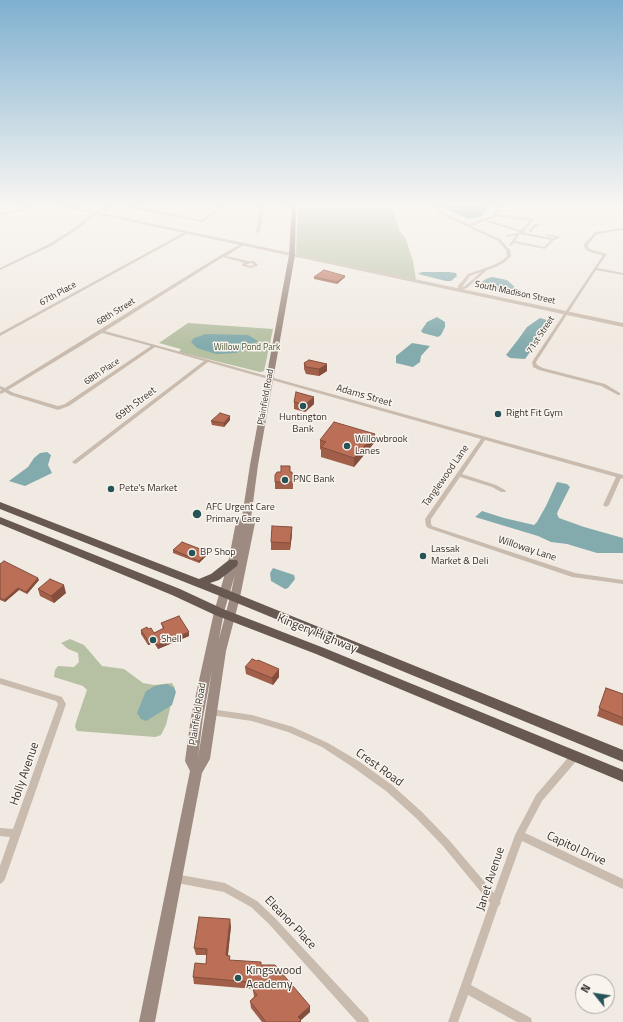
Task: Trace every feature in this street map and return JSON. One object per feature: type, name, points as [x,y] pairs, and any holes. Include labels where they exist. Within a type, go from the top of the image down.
[{"type":"highway","name":"Kingery Highway","points":[[1,507],[230,595],[623,756]]},
{"type":"highway","name":"Kingery Highway","points":[[0,520],[176,592],[225,614],[327,654],[623,776]]},
{"type":"highway","points":[[198,583],[214,577],[233,563]]},
{"type":"main road","name":"Plainfield Road","points":[[230,595],[233,563],[241,522],[246,518],[269,378],[292,252]]},
{"type":"main road","name":"Plainfield Road","points":[[196,770],[191,761],[207,663],[225,614],[250,523],[246,518]]},
{"type":"main road","name":"Plainfield Road","points":[[147,1022],[196,770],[204,759],[221,651],[225,614]]},
{"type":"street","points":[[0,269],[36,252]]},
{"type":"street","name":"67th Place","points":[[0,335],[152,252]]},
{"type":"street","name":"68th Street","points":[[0,393],[229,252]]},
{"type":"street","name":"South Madison Street","points":[[275,252],[623,325]]},
{"type":"street","points":[[486,269],[466,287],[460,289],[460,286],[466,277],[504,261],[509,256],[508,252]]},
{"type":"street","name":"71st Street","points":[[594,252],[605,254],[534,362],[535,366],[552,372],[603,385],[618,394]]},
{"type":"street","points":[[222,256],[247,262]]},
{"type":"street","points":[[595,269],[623,274]]},
{"type":"street","name":"Adams Street","points":[[101,331],[621,476]]},
{"type":"street","name":"68th Place","points":[[5,390],[12,394],[58,408],[67,405],[154,346]]},
{"type":"street","name":"69th Street","points":[[75,462],[207,361]]},
{"type":"street","points":[[0,387],[5,390]]},
{"type":"street","name":"Tanglewood Lane","points":[[428,525],[428,519],[484,438]]},
{"type":"street","points":[[458,474],[494,486],[503,491]]},
{"type":"street","points":[[606,505],[621,476]]},
{"type":"street","name":"Willoway Lane","points":[[428,525],[434,529],[562,572],[584,577],[623,582]]},
{"type":"street","name":"Holly Avenue","points":[[0,681],[59,699],[62,704],[0,879]]},
{"type":"street","name":"Crest Road","points":[[211,712],[259,719],[290,729],[325,746],[357,765],[389,788],[419,815],[446,843],[496,903]]},
{"type":"street","name":"Janet Avenue","points":[[453,1022],[519,835],[539,798],[575,756]]},
{"type":"street","points":[[0,832],[17,832]]},
{"type":"street","name":"Capitol Drive","points":[[519,835],[623,884]]},
{"type":"street","name":"Eleanor Place","points":[[175,879],[225,888],[254,904],[272,921],[364,1022]]},
{"type":"street","points":[[466,988],[527,1022]]},
{"type":"green space","points":[[296,252],[410,252],[416,280],[297,255]]},
{"type":"green space","name":"Willow Pond Park","points":[[188,323],[273,329],[264,371],[260,372],[179,352],[181,349],[159,343]]},
{"type":"green space","points":[[70,639],[84,645],[102,666],[124,669],[143,683],[154,685],[172,683],[175,688],[166,725],[161,735],[155,737],[77,731],[75,727],[76,722],[87,690],[83,686],[54,677],[55,670],[58,666],[74,667],[79,662],[78,653],[68,649],[61,643]]},
{"type":"water","points":[[422,272],[449,272],[456,273],[457,276],[451,281],[446,281],[418,274]]},
{"type":"water","points":[[492,277],[507,280],[518,290],[517,292],[496,291],[481,287],[480,283]]},
{"type":"water","points":[[437,317],[445,322],[445,327],[441,335],[438,337],[423,333],[421,331],[427,322]]},
{"type":"water","points":[[540,318],[547,320],[548,327],[525,359],[510,358],[506,355],[527,327]]},
{"type":"water","points":[[206,334],[248,335],[258,341],[236,353],[216,354],[197,348],[191,342],[194,338]]},
{"type":"water","points":[[412,343],[430,346],[421,356],[420,362],[413,367],[396,363],[396,356]]},
{"type":"water","points":[[47,452],[51,455],[48,465],[52,473],[25,486],[9,481],[28,467],[34,458],[40,453]]},
{"type":"water","points":[[557,482],[567,484],[570,487],[558,511],[557,514],[559,518],[623,538],[623,553],[597,553],[567,544],[551,542],[538,536],[475,517],[482,511],[534,525],[546,506]]},
{"type":"water","points":[[273,568],[294,575],[295,579],[288,588],[285,589],[271,581],[270,573]]},
{"type":"water","points":[[167,684],[174,688],[176,692],[172,705],[146,721],[141,719],[137,713],[146,691],[155,686]]},
{"type":"building","points":[[324,270],[345,276],[337,282],[314,277]]},
{"type":"building","points":[[309,360],[327,364],[319,369],[306,367],[304,363]]},
{"type":"building","points":[[296,392],[314,397],[305,405],[294,402]]},
{"type":"building","points":[[220,413],[230,416],[224,423],[211,421]]},
{"type":"building","name":"Willowbrook Lanes","points":[[334,422],[375,434],[354,458],[321,447],[326,442],[320,440]]},
{"type":"building","points":[[281,466],[290,466],[293,482],[275,482],[275,475],[277,472],[281,472]]},
{"type":"building","points":[[272,526],[292,527],[290,543],[271,542]]},
{"type":"building","points":[[182,542],[208,552],[199,561],[173,550]]},
{"type":"building","points":[[4,561],[38,578],[26,592],[18,588],[4,600],[0,598],[0,564]]},
{"type":"building","points":[[50,579],[64,585],[51,596],[38,589]]},
{"type":"building","points":[[179,616],[189,632],[157,645],[153,639],[148,641],[141,630],[147,627],[148,629],[151,628],[154,633],[164,628],[161,623]]},
{"type":"building","points":[[252,659],[279,669],[272,678],[245,667]]},
{"type":"building","points":[[606,688],[623,694],[623,718],[599,708]]},
{"type":"building","name":"Kingswood Academy","points":[[199,917],[230,919],[226,955],[230,956],[229,960],[261,962],[261,965],[275,965],[310,1006],[298,1017],[301,1020],[299,1022],[266,1022],[250,1001],[257,995],[253,990],[260,983],[193,977],[195,963],[206,964],[207,949],[194,948]]},
{"type":"place","name":"Huntington Bank","points":[[303,406]]},
{"type":"place","name":"Right Fit Gym","points":[[498,414]]},
{"type":"place","name":"Willowbrook Lanes","points":[[347,446]]},
{"type":"place","name":"PNC Bank","points":[[285,480]]},
{"type":"place","name":"Pete's Market","points":[[111,489]]},
{"type":"place","name":"AFC Urgent Care Primary Care","points":[[197,514]]},
{"type":"place","name":"BP Shop","points":[[192,553]]},
{"type":"place","name":"Lassak Market & Deli","points":[[423,556]]},
{"type":"place","name":"Shell","points":[[153,640]]},
{"type":"place","name":"Kingswood Academy","points":[[238,978]]}]
